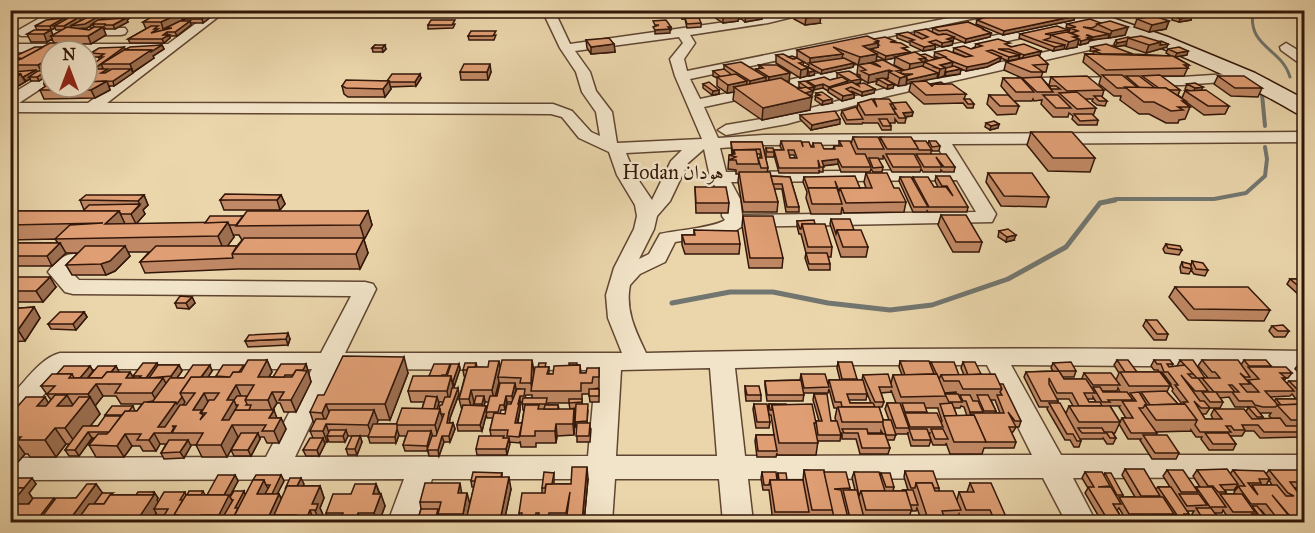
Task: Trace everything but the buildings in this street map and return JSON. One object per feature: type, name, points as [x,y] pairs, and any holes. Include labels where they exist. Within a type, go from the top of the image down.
[{"type":"street","points":[[92,108],[222,10]]},
{"type":"street","points":[[548,10],[566,48],[583,72],[589,92],[604,112],[612,147],[644,203],[647,215],[644,228],[617,286],[616,312],[638,362]]},
{"type":"street","points":[[566,48],[682,33],[765,15],[816,10]]},
{"type":"street","points":[[682,76],[1008,10]]},
{"type":"street","points":[[1071,10],[1202,55],[1300,102]]},
{"type":"street","points":[[16,32],[58,13],[152,12]]},
{"type":"street","points":[[99,45],[152,12]]},
{"type":"street","points":[[697,104],[781,86],[799,92],[925,55],[1095,18]]},
{"type":"street","points":[[957,20],[1050,57]]},
{"type":"street","points":[[16,32],[121,31]]},
{"type":"street","points":[[682,33],[689,43],[677,59],[682,76],[697,104],[706,139],[719,177],[731,199],[732,216],[736,221]]},
{"type":"street","points":[[647,215],[661,201],[680,161],[706,139],[742,128],[1142,34]]},
{"type":"street","points":[[882,35],[967,75]]},
{"type":"street","points":[[1305,43],[1286,47],[1305,60]]},
{"type":"street","points":[[99,50],[171,48]]},
{"type":"street","points":[[12,49],[39,49]]},
{"type":"street","points":[[761,59],[817,110]]},
{"type":"street","points":[[986,70],[1020,82],[1182,81],[1250,77]]},
{"type":"street","points":[[10,102],[39,84]]},
{"type":"street","points":[[10,107],[553,109],[567,114],[585,135],[612,147],[706,139],[1305,137]]},
{"type":"street","points":[[617,286],[633,270],[658,258],[667,238],[705,231],[722,231],[736,221],[985,218],[986,214],[941,139]]},
{"type":"street","points":[[719,177],[961,175]]},
{"type":"street","points":[[73,260],[59,272],[73,287],[365,288],[275,468]]},
{"type":"street","points":[[10,415],[60,361],[638,362],[995,357],[1305,359]]},
{"type":"street","points":[[995,357],[1081,522]]},
{"type":"street","points":[[1276,358],[1305,388]]},
{"type":"street","points":[[722,361],[738,522]]},
{"type":"street","points":[[597,522],[609,362]]},
{"type":"street","points":[[10,469],[1305,466]]},
{"type":"street","points":[[404,522],[422,468]]},
{"type":"waterway","points":[[1253,10],[1252,23],[1255,32],[1280,59],[1290,77]]},
{"type":"waterway","points":[[1262,94],[1265,126]]},
{"type":"waterway","points":[[1108,201],[1117,199],[1214,199],[1246,193],[1265,176],[1267,159],[1265,147]]},
{"type":"waterway","points":[[672,303],[730,292],[773,292],[828,303],[890,310],[932,305],[1008,279],[1066,247],[1100,203],[1115,200]]},
{"type":"district","name":"Hodan هودان","points":[[673,172]]}]
